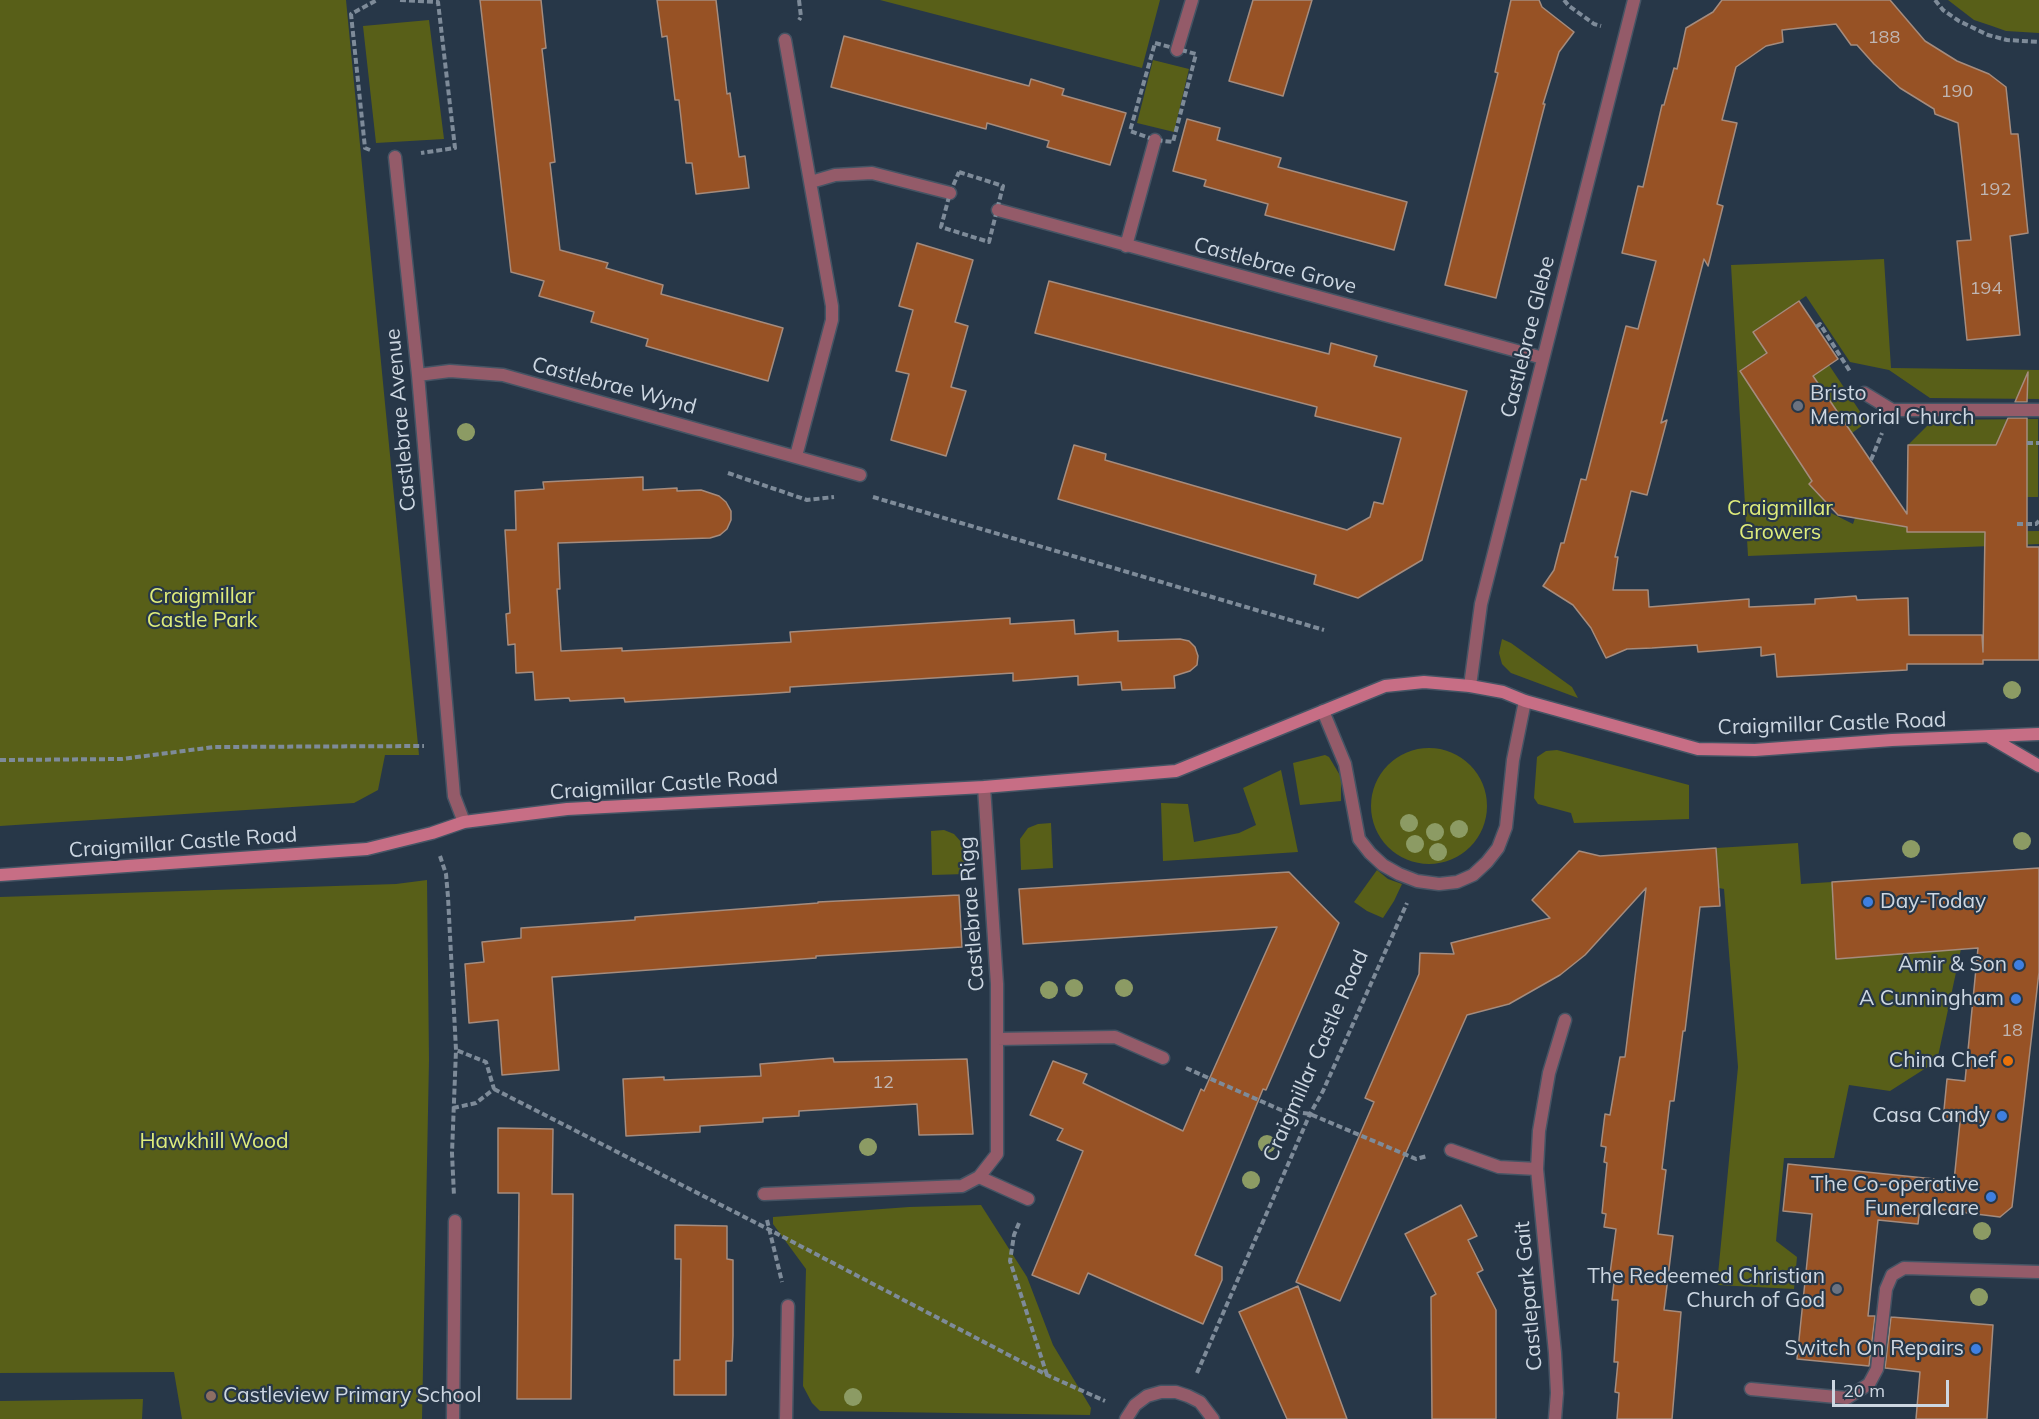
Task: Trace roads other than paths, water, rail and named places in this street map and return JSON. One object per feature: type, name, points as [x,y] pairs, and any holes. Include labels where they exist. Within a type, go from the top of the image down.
[{"type":"street","points":[[1177,50],[1192,0]]},
{"type":"street","name":"Castlebrae Glebe","points":[[1470,686],[1481,604],[1634,0]]},
{"type":"street","points":[[785,40],[832,306],[832,320],[796,456]]},
{"type":"street","points":[[1126,246],[1155,141]]},
{"type":"street","name":"Castlebrae Avenue","points":[[395,157],[418,375],[454,796],[464,822]]},
{"type":"street","points":[[810,182],[835,175],[872,173],[950,193]]},
{"type":"street","name":"Castlebrae Grove","points":[[998,210],[1543,358]]},
{"type":"street","name":"Castlebrae Wynd","points":[[418,375],[450,371],[503,375],[860,475]]},
{"type":"street","points":[[1864,393],[1892,410],[2039,410]]},
{"type":"street","name":"Craigmillar Castle Road","points":[[0,875],[367,849],[432,833],[464,822],[567,809],[984,787],[1176,771],[1385,686],[1424,682],[1470,686],[1503,692],[1526,701],[1698,749],[1755,750],[1892,740],[2039,734]]},
{"type":"street","points":[[1323,711],[1345,764],[1359,839],[1383,865],[1399,874],[1417,881],[1439,884],[1457,882],[1473,875],[1498,848],[1506,827],[1513,760],[1526,701]]},
{"type":"street","points":[[1990,737],[2039,766]]},
{"type":"street","name":"Castlebrae Rigg","points":[[979,1177],[997,1154],[998,984],[984,787]]},
{"type":"street","name":"Castlepark Gait","points":[[1555,1419],[1557,1393],[1555,1353],[1537,1169],[1539,1131],[1547,1085],[1565,1020]]},
{"type":"street","points":[[997,1039],[1115,1037],[1163,1058]]},
{"type":"street","points":[[1451,1150],[1499,1167],[1537,1169]]},
{"type":"street","points":[[764,1194],[962,1186],[979,1177],[1028,1200]]},
{"type":"street","points":[[453,1419],[455,1221]]},
{"type":"street","points":[[1751,1389],[1847,1398],[1869,1384],[1877,1369],[1886,1288],[1892,1275],[1904,1268],[2039,1272]]},
{"type":"street","points":[[786,1419],[788,1306]]},
{"type":"street","points":[[1128,1416],[1135,1405],[1147,1396],[1161,1392],[1176,1392],[1200,1402],[1212,1419]]},
{"type":"place","name":"Bristo Memorial Church","points":[[1798,406]]},
{"type":"place","name":"Day-Today","points":[[1868,902]]},
{"type":"place","name":"Amir & Son","points":[[2019,965]]},
{"type":"place","name":"A Cunningham","points":[[2016,999]]},
{"type":"place","name":"China Chef","points":[[2008,1061]]},
{"type":"place","name":"Casa Candy","points":[[2002,1116]]},
{"type":"place","name":"The Co-operative Funeralcare","points":[[1991,1197]]},
{"type":"place","name":"The Redeemed Christian Church of God","points":[[1837,1289]]},
{"type":"place","name":"Switch On Repairs","points":[[1976,1349]]},
{"type":"place","name":"Castleview Primary School","points":[[211,1396]]},
{"type":"park label","name":"Craigmillar Growers","points":[[1780,521]]},
{"type":"park label","name":"Craigmillar Castle Park","points":[[202,609]]},
{"type":"park label","name":"Hawkhill Wood","points":[[214,1142]]}]
